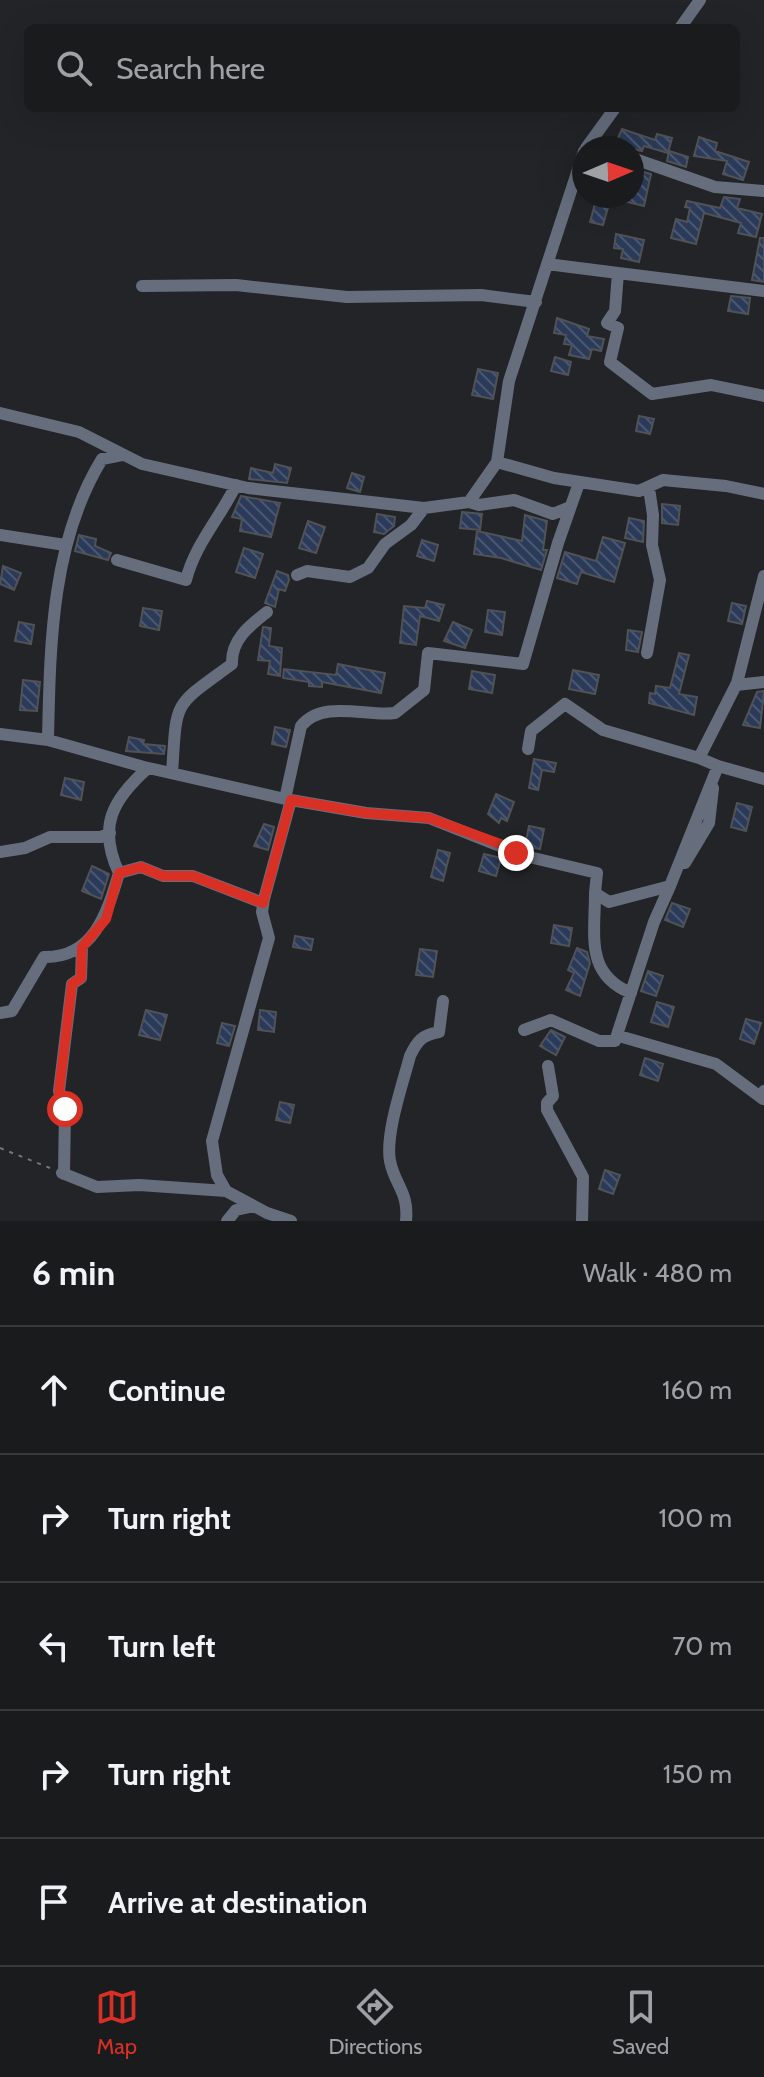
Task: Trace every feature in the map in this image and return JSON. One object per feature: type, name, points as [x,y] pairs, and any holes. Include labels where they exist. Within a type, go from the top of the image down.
[{"type":"street","points":[[683,24],[700,0]]},
{"type":"street","points":[[595,136],[612,112]]},
{"type":"street","points":[[644,162],[715,187],[764,191]]},
{"type":"street","points":[[469,502],[497,462],[509,381],[572,191]]},
{"type":"street","points":[[547,264],[764,291]]},
{"type":"street","points":[[618,273],[615,311],[607,323],[618,328],[610,362],[652,394],[711,385],[764,396]]},
{"type":"street","points":[[142,286],[236,285],[347,297],[481,295],[536,302]]},
{"type":"street","points":[[0,413],[79,432],[142,464],[236,485],[424,508],[514,500],[553,514],[570,507]]},
{"type":"street","points":[[48,740],[49,655],[65,545],[102,459],[122,455]]},
{"type":"street","points":[[497,462],[579,483],[639,491],[663,480],[674,480],[764,494]]},
{"type":"street","points":[[226,1191],[217,1175],[212,1141],[269,938],[263,903],[288,800],[301,726],[305,721],[342,710],[395,713],[424,690],[428,653],[523,664],[579,483]]},
{"type":"street","points":[[117,560],[186,580],[193,555],[219,519],[236,485]]},
{"type":"street","points":[[647,653],[660,580],[652,545],[653,515],[649,488]]},
{"type":"street","points":[[297,575],[307,571],[350,577],[368,568],[385,544],[403,532],[424,508]]},
{"type":"street","points":[[0,535],[65,545]]},
{"type":"street","points":[[699,758],[736,685],[764,576]]},
{"type":"street","points":[[172,773],[176,711],[192,691],[232,664],[231,651],[236,642],[267,612]]},
{"type":"street","points":[[736,685],[764,682]]},
{"type":"street","points":[[528,749],[531,731],[565,704],[603,730],[764,779]]},
{"type":"street","points":[[0,734],[48,740],[148,768],[288,800],[366,813],[429,818],[525,856],[597,873],[595,893],[599,966],[608,982],[631,993]]},
{"type":"street","points":[[524,1030],[551,1020],[599,1041],[608,1043],[619,1036],[654,922],[718,766]]},
{"type":"street","points":[[0,1013],[12,1011],[44,957],[59,958],[82,947],[106,919],[119,873],[110,833],[110,815],[116,799],[148,768]]},
{"type":"street","points":[[0,852],[25,848],[50,837],[101,837],[110,833]]},
{"type":"street","points":[[119,873],[141,867],[163,876],[193,876],[263,903]]},
{"type":"street","points":[[595,893],[609,902],[618,902],[670,886]]},
{"type":"street","points":[[82,947],[81,978],[72,984],[59,1091],[65,1109],[63,1174],[97,1187],[139,1185],[226,1191],[291,1221]]},
{"type":"street","points":[[406,1221],[408,1201],[392,1168],[390,1147],[410,1056],[416,1042],[425,1035],[439,1032],[443,1001]]},
{"type":"street","points":[[619,1036],[716,1064],[763,1099],[764,1091]]},
{"type":"street","points":[[548,1066],[553,1096],[547,1103],[547,1110],[583,1177],[582,1221]]},
{"type":"street","points":[[227,1221],[236,1210],[254,1206]]},
{"type":"path","points":[[0,1148],[63,1174]]},
{"type":"building","points":[[622,129],[643,136],[619,136]]},
{"type":"building","points":[[657,134],[672,138],[668,153],[644,146],[644,136],[655,140]]},
{"type":"building","points":[[699,137],[717,143],[715,151],[749,162],[743,180],[723,174],[727,161],[694,156]]},
{"type":"building","points":[[669,151],[688,157],[686,167],[667,161]]},
{"type":"building","points":[[644,172],[651,174],[644,206]]},
{"type":"building","points":[[724,197],[740,199],[737,208],[762,214],[756,237],[738,233],[741,223],[704,213],[696,244],[671,238],[676,219],[687,222],[690,208],[685,207],[687,201],[720,208]]},
{"type":"building","points":[[594,208],[608,208],[603,225],[590,222]]},
{"type":"building","points":[[616,234],[644,240],[639,262],[621,258],[623,249],[614,248]]},
{"type":"building","points":[[760,238],[764,238],[764,282],[752,280]]},
{"type":"building","points":[[731,296],[750,298],[748,314],[728,311]]},
{"type":"building","points":[[557,318],[589,329],[587,336],[604,339],[601,351],[592,349],[589,359],[569,355],[572,345],[564,344],[566,335],[554,333]]},
{"type":"building","points":[[555,357],[571,362],[568,375],[551,371]]},
{"type":"building","points":[[478,369],[498,373],[493,399],[472,395]]},
{"type":"building","points":[[639,416],[654,419],[650,434],[636,431]]},
{"type":"building","points":[[275,464],[291,468],[287,483],[249,479],[251,468],[273,473]]},
{"type":"building","points":[[352,473],[364,477],[360,492],[347,488]]},
{"type":"building","points":[[241,496],[280,503],[271,537],[240,531],[242,519],[232,517]]},
{"type":"building","points":[[662,504],[680,506],[678,525],[662,523]]},
{"type":"building","points":[[462,512],[482,514],[480,530],[460,528]]},
{"type":"building","points":[[377,514],[395,517],[394,526],[384,534],[374,532]]},
{"type":"building","points":[[525,515],[547,521],[543,550],[547,550],[541,570],[474,554],[477,531],[522,541]]},
{"type":"building","points":[[629,518],[644,521],[643,542],[625,538]]},
{"type":"building","points":[[308,521],[325,527],[316,553],[299,548]]},
{"type":"building","points":[[79,535],[96,539],[95,546],[111,553],[108,560],[75,551]]},
{"type":"building","points":[[603,537],[625,543],[614,582],[581,572],[577,584],[557,578],[565,552],[596,561]]},
{"type":"building","points":[[422,540],[438,545],[434,561],[417,556]]},
{"type":"building","points":[[244,548],[263,554],[255,578],[236,572]]},
{"type":"building","points":[[3,566],[21,573],[14,590],[0,584]]},
{"type":"building","points":[[277,571],[288,575],[289,580],[285,591],[279,589],[275,607],[265,603]]},
{"type":"building","points":[[427,601],[444,605],[439,621],[420,616],[416,645],[400,643],[404,606],[425,608]]},
{"type":"building","points":[[732,603],[746,606],[742,624],[728,621]]},
{"type":"building","points":[[143,608],[162,611],[159,630],[140,626]]},
{"type":"building","points":[[488,610],[505,612],[502,635],[485,632]]},
{"type":"building","points":[[19,622],[34,625],[31,644],[15,641]]},
{"type":"building","points":[[453,622],[472,630],[465,648],[444,641]]},
{"type":"building","points":[[263,627],[271,628],[269,646],[282,648],[280,676],[268,674],[270,661],[258,660]]},
{"type":"building","points":[[628,630],[642,632],[638,652],[626,650]]},
{"type":"building","points":[[679,653],[689,655],[679,694],[697,697],[694,715],[649,703],[650,693],[655,694],[656,686],[670,688]]},
{"type":"building","points":[[338,664],[385,673],[381,693],[322,682],[322,687],[309,686],[309,682],[283,678],[284,669],[336,675]]},
{"type":"building","points":[[573,670],[599,675],[595,694],[569,689]]},
{"type":"building","points":[[472,671],[495,675],[492,693],[469,689]]},
{"type":"building","points":[[23,680],[40,682],[37,711],[20,710]]},
{"type":"building","points":[[764,691],[760,728],[743,725],[757,692]]},
{"type":"building","points":[[275,727],[290,730],[286,747],[272,744]]},
{"type":"building","points":[[129,737],[144,740],[143,744],[165,746],[164,754],[126,751]]},
{"type":"building","points":[[534,759],[556,763],[554,772],[542,770],[538,790],[529,788]]},
{"type":"building","points":[[65,778],[84,782],[81,800],[61,795]]},
{"type":"building","points":[[496,794],[514,802],[507,821],[501,818],[499,823],[488,814]]},
{"type":"building","points":[[737,803],[752,807],[746,831],[731,827]]},
{"type":"building","points":[[264,824],[274,827],[268,850],[254,846]]},
{"type":"building","points":[[529,826],[544,829],[540,849],[525,846]]},
{"type":"building","points":[[438,850],[450,853],[443,881],[431,877]]},
{"type":"building","points":[[484,854],[501,858],[496,876],[479,871]]},
{"type":"building","points":[[92,866],[109,874],[101,899],[82,891]]},
{"type":"building","points":[[672,903],[690,909],[683,927],[665,920]]},
{"type":"building","points":[[554,925],[572,928],[569,946],[551,943]]},
{"type":"building","points":[[295,936],[313,939],[311,950],[293,947]]},
{"type":"building","points":[[577,948],[587,952],[590,963],[580,996],[566,990],[574,973],[568,970]]},
{"type":"building","points":[[420,949],[437,951],[433,977],[416,975]]},
{"type":"building","points":[[648,971],[663,976],[656,996],[641,991]]},
{"type":"building","points":[[657,1002],[674,1007],[668,1027],[651,1022]]},
{"type":"building","points":[[146,1010],[167,1015],[160,1040],[139,1035]]},
{"type":"building","points":[[260,1010],[276,1012],[274,1032],[258,1030]]},
{"type":"building","points":[[746,1019],[761,1023],[754,1044],[740,1039]]},
{"type":"building","points":[[222,1023],[235,1026],[229,1046],[217,1043]]},
{"type":"building","points":[[551,1030],[565,1037],[556,1055],[540,1046]]},
{"type":"building","points":[[645,1058],[663,1064],[658,1081],[640,1075]]},
{"type":"building","points":[[280,1102],[294,1105],[290,1123],[276,1120]]},
{"type":"building","points":[[605,1170],[620,1175],[613,1194],[599,1189]]},
{"type":"route","points":[[65,1109],[59,1091],[72,984],[81,978],[82,947],[106,919],[119,873],[141,867],[163,876],[193,876],[263,903],[291,800],[366,813],[429,818],[511,848],[516,853]]}]
